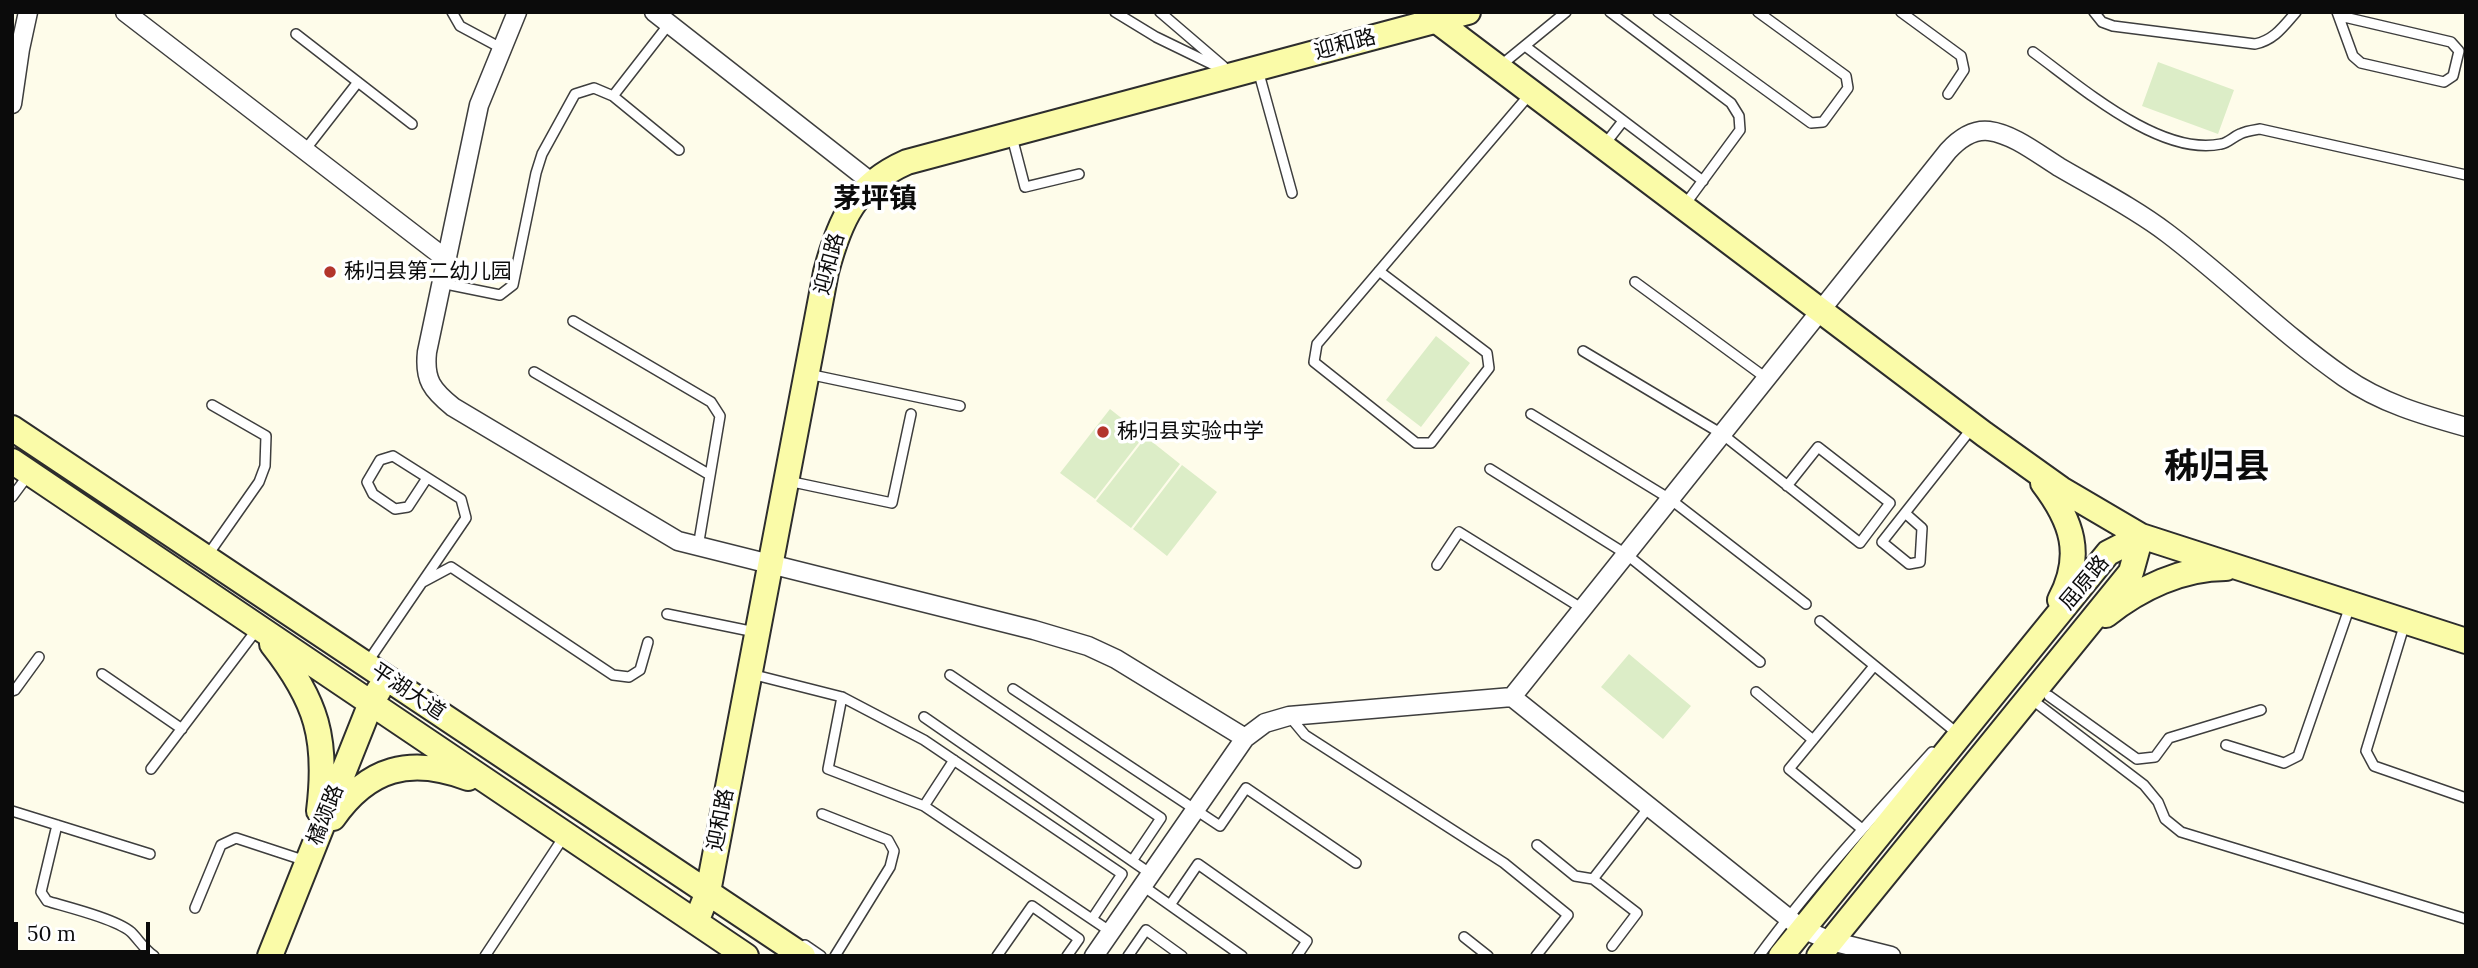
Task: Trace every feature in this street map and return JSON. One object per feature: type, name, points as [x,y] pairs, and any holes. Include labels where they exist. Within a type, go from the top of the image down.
[{"type":"main road","name":"迎和路","points":[[696,922],[708,887],[806,373],[834,241],[844,218],[871,182],[888,170],[907,162],[1233,75],[1431,16],[1468,12]]},
{"type":"main road","points":[[1431,16],[1973,426],[2101,514],[2141,536],[2466,641]]},
{"type":"main road","name":"平湖大道","points":[[12,428],[374,662],[708,887],[803,956]]},
{"type":"main road","points":[[2023,462],[2041,480],[2056,501],[2068,523],[2074,547],[2072,572],[2063,596],[2036,642]]},
{"type":"main road","name":"平湖大道","points":[[21,467],[746,956]]},
{"type":"main road","name":"屈原路","points":[[1781,956],[1795,923],[2108,554],[2141,536]]},
{"type":"main road","name":"屈原路","points":[[1825,948],[2131,572],[2141,536]]},
{"type":"main road","points":[[2074,643],[2110,612],[2150,587],[2194,571],[2241,568]]},
{"type":"main road","points":[[259,627],[302,686],[318,726],[323,757],[321,790],[309,858]]},
{"type":"main road","name":"橘颂路","points":[[270,956],[371,703],[374,662]]},
{"type":"main road","points":[[309,858],[343,803],[363,783],[388,771],[417,766],[447,770],[511,797]]},
{"type":"street","points":[[12,104],[28,12]]},
{"type":"street","points":[[125,12],[446,259]]},
{"type":"street","points":[[517,12],[500,48],[479,105],[441,283],[425,368],[430,383],[440,397],[659,531],[698,547],[1034,630],[1088,646],[1142,674],[1245,737]]},
{"type":"street","points":[[654,12],[871,182]]},
{"type":"street","points":[[1512,697],[1948,151],[1962,137],[1979,131],[1989,131],[2015,141],[2166,233],[2344,377],[2398,406],[2466,427]]},
{"type":"street","points":[[1094,956],[1245,737],[1265,723],[1289,716],[1512,697],[1825,948],[1891,956]]},
{"type":"lane","points":[[452,12],[460,26],[500,48]]},
{"type":"lane","points":[[1115,12],[1156,37],[1233,75]]},
{"type":"lane","points":[[1160,12],[1233,75]]},
{"type":"lane","points":[[1498,68],[1566,12]]},
{"type":"lane","points":[[1610,12],[1731,103],[1739,116],[1740,130],[1684,207]]},
{"type":"lane","points":[[1658,12],[1811,123],[1824,122],[1848,88],[1846,76],[1758,12]]},
{"type":"lane","points":[[1901,12],[1961,56],[1964,70],[1948,94]]},
{"type":"lane","points":[[2094,12],[2102,22],[2113,26],[2255,44],[2266,42],[2276,35],[2296,12]]},
{"type":"lane","points":[[2339,14],[2451,42],[2459,51],[2453,76],[2444,82],[2361,63],[2353,56],[2339,14]]},
{"type":"lane","points":[[614,96],[669,24]]},
{"type":"lane","points":[[296,34],[412,124]]},
{"type":"lane","points":[[1524,46],[1703,181]]},
{"type":"lane","points":[[2034,52],[2132,122],[2165,137],[2197,145],[2224,144],[2241,132],[2260,129],[2466,175]]},
{"type":"lane","points":[[1258,68],[1292,193]]},
{"type":"lane","points":[[305,150],[358,82]]},
{"type":"lane","points":[[441,283],[500,295],[513,285],[542,154],[575,94],[594,88],[614,96],[679,150]]},
{"type":"lane","points":[[1379,271],[1488,353],[1489,369],[1432,443],[1416,443],[1314,362],[1317,344],[1531,92]]},
{"type":"lane","points":[[1603,147],[1623,121]]},
{"type":"lane","points":[[1011,134],[1025,187],[1079,174]]},
{"type":"lane","points":[[1635,282],[1766,378]]},
{"type":"lane","points":[[573,321],[711,402],[720,416],[698,547]]},
{"type":"lane","points":[[1583,351],[1722,434],[1787,486],[1860,543],[1890,503],[1818,447],[1787,486]]},
{"type":"lane","points":[[534,372],[710,475]]},
{"type":"lane","points":[[806,373],[960,406]]},
{"type":"lane","points":[[212,405],[266,436],[265,467],[259,481],[212,549]]},
{"type":"lane","points":[[786,481],[892,503],[911,414]]},
{"type":"lane","points":[[1531,414],[1670,499],[1806,604]]},
{"type":"lane","points":[[1905,513],[1923,528],[1920,562],[1909,564],[1882,542],[1973,426]]},
{"type":"lane","points":[[374,662],[421,583],[466,518],[461,499],[393,456],[380,460],[367,482],[373,494],[395,509],[408,506],[427,478]]},
{"type":"lane","points":[[12,497],[21,467]]},
{"type":"lane","points":[[1490,469],[1626,554],[1760,662]]},
{"type":"lane","points":[[1437,565],[1459,532],[1583,609]]},
{"type":"lane","points":[[201,541],[224,556]]},
{"type":"lane","points":[[421,583],[451,567],[613,675],[629,677],[640,670],[648,642]]},
{"type":"lane","points":[[2226,745],[2284,763],[2298,756],[2350,604]]},
{"type":"lane","points":[[667,614],[757,632]]},
{"type":"lane","points":[[1820,621],[1952,729]]},
{"type":"lane","points":[[2406,622],[2365,751],[2374,766],[2466,798]]},
{"type":"lane","points":[[151,769],[259,627]]},
{"type":"lane","points":[[1759,956],[1795,923],[1862,829],[2021,650],[2036,642]]},
{"type":"lane","points":[[12,691],[16,690],[39,657]]},
{"type":"lane","points":[[1862,829],[1789,769],[1874,666]]},
{"type":"lane","points":[[102,674],[182,729]]},
{"type":"lane","points":[[749,674],[842,697],[924,740],[1122,874],[1092,919]]},
{"type":"lane","points":[[950,675],[1161,818],[1132,861]]},
{"type":"lane","points":[[1013,689],[1220,826],[1246,788],[1356,863]]},
{"type":"lane","points":[[1756,692],[1813,740]]},
{"type":"lane","points":[[2049,696],[2137,759],[2155,757],[2169,738],[2261,710]]},
{"type":"lane","points":[[842,697],[828,769],[924,806],[1111,932]]},
{"type":"lane","points":[[2039,705],[2144,785],[2158,802],[2165,819],[2181,832],[2466,919]]},
{"type":"lane","points":[[451,708],[708,887],[821,956]]},
{"type":"lane","points":[[1289,716],[1305,735],[1504,863],[1567,915],[1536,956]]},
{"type":"lane","points":[[923,718],[1132,861],[1170,905],[1242,956]]},
{"type":"lane","points":[[924,806],[954,760]]},
{"type":"lane","points":[[1593,879],[1648,807]]},
{"type":"lane","points":[[12,811],[150,854]]},
{"type":"lane","points":[[822,814],[888,840],[894,851],[890,867],[835,956]]},
{"type":"lane","points":[[57,825],[41,892],[47,901],[115,923],[130,932],[139,945],[154,956]]},
{"type":"lane","points":[[485,956],[566,834]]},
{"type":"lane","points":[[195,908],[221,845],[236,838],[309,858]]},
{"type":"lane","points":[[1537,845],[1575,876],[1593,879],[1637,913],[1612,946]]},
{"type":"lane","points":[[1170,905],[1198,864],[1307,941],[1297,956]]},
{"type":"lane","points":[[997,956],[1032,906],[1079,939],[1067,956]]},
{"type":"lane","points":[[1128,956],[1146,930],[1182,956]]},
{"type":"lane","points":[[1464,937],[1488,956]]},
{"type":"green space","points":[[2158,62],[2234,90],[2218,134],[2142,106]]},
{"type":"green space","points":[[1436,336],[1470,363],[1421,427],[1386,400]]},
{"type":"green space","points":[[1110,409],[1144,436],[1095,499],[1060,473]]},
{"type":"green space","points":[[1146,437],[1180,464],[1131,528],[1096,501]]},
{"type":"green space","points":[[1182,465],[1217,492],[1167,556],[1133,529]]},
{"type":"green space","points":[[1629,654],[1691,706],[1663,739],[1601,687]]},
{"type":"place","name":"秭归县第二幼儿园","points":[[330,272]]},
{"type":"place","name":"秭归县实验中学","points":[[1103,432]]},
{"type":"district","name":"茅坪镇","points":[[875,200]]},
{"type":"district","name":"秭归县","points":[[2217,468]]}]
